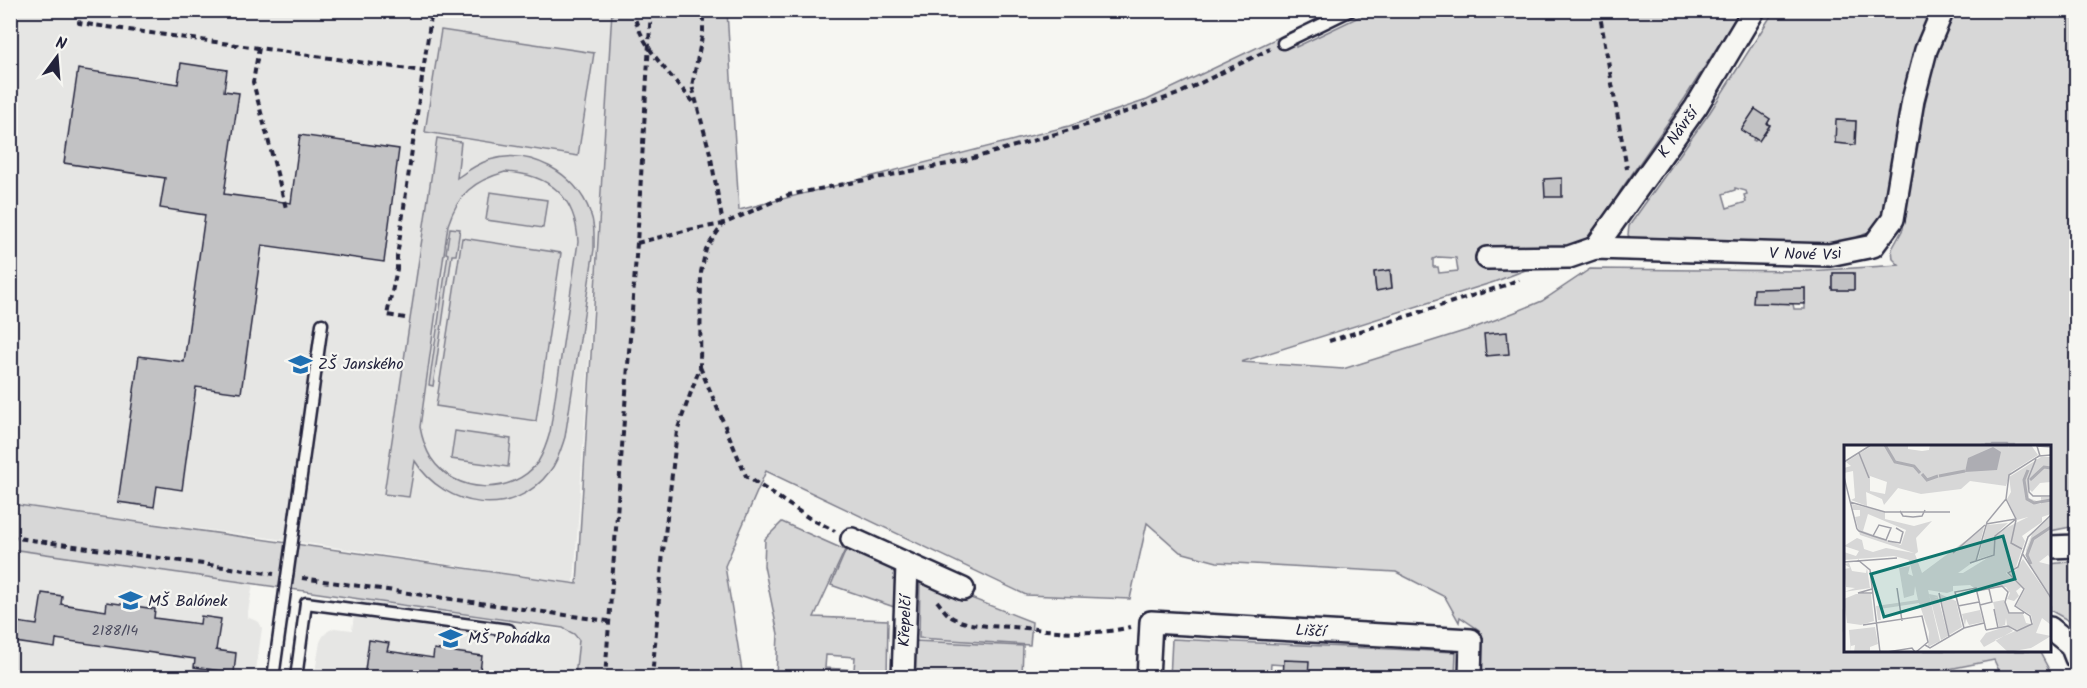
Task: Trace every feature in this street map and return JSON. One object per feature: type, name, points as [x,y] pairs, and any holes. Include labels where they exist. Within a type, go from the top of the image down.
[{"type":"street","name":"K Návrší","points":[[1595,248],[1696,107],[1754,10]]},
{"type":"street","name":"V Nové Vsi","points":[[1487,258],[1569,257],[1595,248],[1829,255],[1873,246],[1893,219],[1913,100],[1926,50],[1943,10]]},
{"type":"street","points":[[852,539],[963,589]]},
{"type":"street","points":[[2051,547],[2076,546]]},
{"type":"street","name":"Křepelčí","points":[[903,678],[907,565]]},
{"type":"street","points":[[1148,678],[1151,622]]},
{"type":"street","name":"Liščí","points":[[1151,622],[1471,640],[1470,678]]},
{"type":"street","points":[[2051,630],[2071,645],[2076,658]]},
{"type":"lane","points":[[1283,43],[1351,10]]},
{"type":"lane","points":[[273,678],[322,324]]},
{"type":"lane","points":[[296,678],[306,603],[509,630]]},
{"type":"path","points":[[80,10],[79,23],[423,70]]},
{"type":"path","points":[[405,318],[387,315],[397,269],[432,10]]},
{"type":"path","points":[[633,10],[635,21],[648,46],[697,107]]},
{"type":"path","points":[[604,678],[637,243],[651,10]]},
{"type":"path","points":[[652,678],[677,431],[700,367],[701,272],[706,249],[723,224],[710,153],[692,86],[703,32],[704,10]]},
{"type":"path","points":[[1599,10],[1632,196]]},
{"type":"path","points":[[637,243],[723,224],[788,195],[963,161],[1090,124],[1178,94],[1283,43]]},
{"type":"path","points":[[259,48],[254,82],[286,208]]},
{"type":"path","points":[[1329,341],[1506,285],[1527,276]]},
{"type":"path","points":[[700,367],[746,476],[809,518],[852,539]]},
{"type":"path","points":[[10,537],[608,621]]},
{"type":"path","points":[[937,600],[943,610],[953,618],[973,624],[1086,633],[1118,630],[1151,622]]},
{"type":"shaded area","name":"ZŠ Janského","points":[[14,11],[612,11],[574,583],[292,541],[11,504],[10,33]]},
{"type":"shaded area","points":[[612,11],[727,11],[739,210],[1069,126],[1147,100],[1294,30],[1296,47],[1371,11],[1740,11],[1685,98],[1620,191],[1596,243],[1494,282],[1241,362],[1343,369],[1474,328],[1518,311],[1542,301],[1590,269],[1808,271],[1899,265],[1893,259],[1892,249],[1903,229],[1916,101],[1949,11],[2076,11],[2076,526],[2051,531],[2051,445],[1844,445],[1844,652],[2040,652],[2053,677],[2002,677],[1994,660],[1939,671],[1947,678],[1482,677],[1479,630],[1460,617],[1459,622],[1445,597],[1396,572],[1217,562],[1180,552],[1147,523],[1130,599],[1026,595],[766,471],[725,566],[743,677],[575,677],[579,640],[563,628],[11,549],[11,504],[577,584]],"holes":[[[1456,258],[1458,271],[1439,273],[1438,267],[1433,267],[1433,259]],[[1391,270],[1392,288],[1376,290],[1374,273]],[[1833,273],[1854,273],[1854,290],[1833,290]],[[1805,288],[1805,309],[1794,309],[1793,304],[1782,303]]]},
{"type":"shaded area","points":[[1774,11],[1935,11],[1885,209],[1877,224],[1865,234],[1851,241],[1812,246],[1633,241],[1628,235],[1629,226],[1710,112]],"holes":[[[1755,109],[1770,119],[1767,124],[1770,126],[1766,131],[1763,130],[1755,141],[1754,137],[1742,129]],[[1837,120],[1856,121],[1855,144],[1836,143],[1834,136],[1836,136]],[[1735,188],[1746,191],[1747,194],[1744,195],[1746,202],[1727,208],[1723,194]]]},
{"type":"shaded area","points":[[441,30],[594,53],[578,156],[425,132]]},
{"type":"shaded area","points":[[437,138],[461,142],[457,178],[489,160],[505,157],[535,160],[550,167],[563,175],[583,198],[592,217],[594,235],[594,249],[565,437],[555,463],[535,487],[518,497],[499,502],[480,502],[461,498],[444,490],[428,477],[415,461],[409,497],[384,494]],"holes":[[[505,172],[521,174],[547,183],[566,200],[572,212],[578,242],[550,432],[545,447],[538,462],[527,473],[499,486],[483,487],[454,479],[441,470],[427,450],[420,427],[448,225],[452,214],[468,190],[484,180]]]},
{"type":"shaded area","points":[[490,192],[547,200],[543,228],[486,220]]},
{"type":"shaded area","points":[[450,228],[460,229],[456,255],[452,255],[433,386],[429,385]]},
{"type":"shaded area","points":[[462,238],[561,253],[536,421],[436,406]]},
{"type":"shaded area","points":[[455,431],[511,439],[508,467],[451,459]]},
{"type":"shaded area","points":[[782,522],[845,550],[814,617],[888,620],[887,677],[776,677],[778,634],[764,566],[765,539]],"holes":[[[826,655],[855,657],[854,670],[825,668]]]},
{"type":"shaded area","name":"MŠ Balónek","points":[[11,549],[253,584],[247,617],[259,622],[262,628],[255,677],[11,678]]},
{"type":"shaded area","points":[[846,550],[891,567],[898,580],[894,607],[831,585]]},
{"type":"shaded area","points":[[2076,561],[2076,633],[2071,622],[2051,611],[2051,564]]},
{"type":"shaded area","points":[[920,578],[1032,622],[1030,645],[919,638]]},
{"type":"shaded area","name":"MŠ Pohádka","points":[[356,599],[569,631],[579,640],[575,677],[314,678],[323,636],[334,628],[352,630]]},
{"type":"shaded area","points":[[1172,639],[1456,652],[1455,677],[1308,677],[1284,665],[1271,664],[1270,677],[1170,678]]},
{"type":"shaded area","points":[[914,641],[1023,646],[1022,677],[912,678]]},
{"type":"building","points":[[181,63],[227,70],[224,91],[239,93],[224,194],[291,203],[300,135],[399,149],[384,262],[262,245],[241,393],[196,387],[182,490],[157,486],[154,507],[118,502],[139,356],[184,362],[205,215],[160,208],[165,178],[64,163],[78,69],[178,84]]},
{"type":"building","points":[[1755,109],[1770,119],[1767,124],[1770,125],[1759,141],[1741,130]]},
{"type":"building","points":[[1836,120],[1856,121],[1855,145],[1835,143]]},
{"type":"building","points":[[1562,178],[1562,197],[1545,197],[1544,179]]},
{"type":"building","points":[[1390,270],[1392,288],[1376,291],[1374,272]]},
{"type":"building","points":[[1833,273],[1854,273],[1854,290],[1833,290]]},
{"type":"building","points":[[1805,288],[1805,304],[1753,303],[1754,289]]},
{"type":"building","points":[[1507,332],[1509,354],[1486,356],[1484,334]]},
{"type":"building","points":[[42,593],[62,596],[61,604],[106,611],[107,602],[155,609],[154,618],[200,624],[201,616],[221,619],[216,650],[236,653],[234,673],[194,667],[195,659],[56,639],[55,648],[15,642],[17,622],[37,625]]},
{"type":"building","points":[[369,640],[389,643],[387,651],[433,658],[434,649],[482,656],[479,678],[364,678]]},
{"type":"building","points":[[1284,660],[1309,661],[1308,678],[1283,678]]},
{"type":"place","name":"ZŠ Janského","points":[[300,364]]},
{"type":"place","name":"MŠ Balónek","points":[[130,601]]},
{"type":"place","name":"MŠ Pohádka","points":[[450,638]]}]
